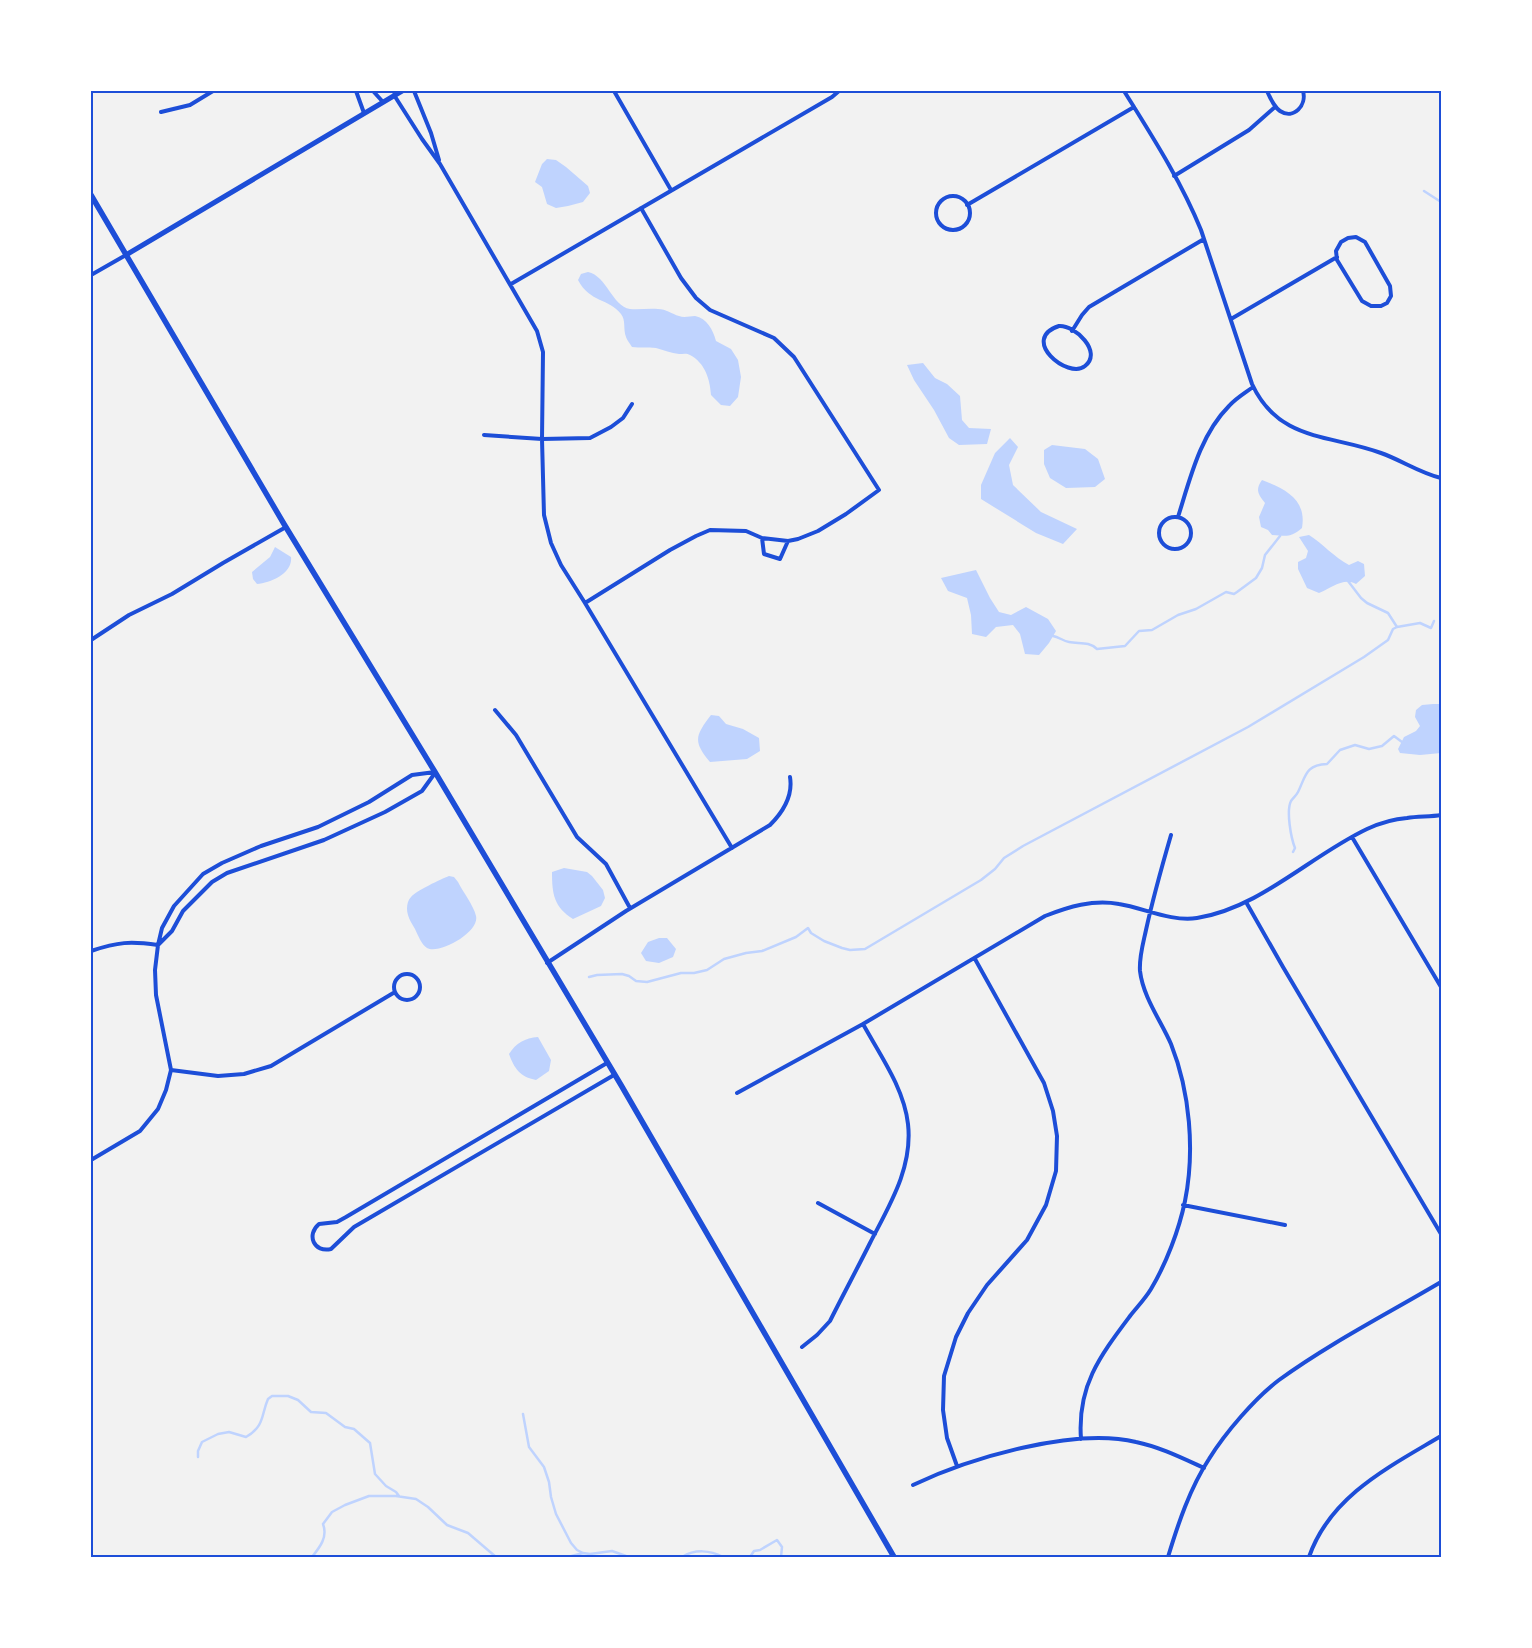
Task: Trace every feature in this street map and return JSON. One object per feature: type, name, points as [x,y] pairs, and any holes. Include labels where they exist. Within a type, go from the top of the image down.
[{"type":"main road","points":[[91,195],[286,527],[435,772],[607,1063],[857,1490],[894,1557]]},
{"type":"street","points":[[161,112],[190,105],[213,91]]},
{"type":"street","points":[[356,91],[364,113]]},
{"type":"street","points":[[373,91],[383,102]]},
{"type":"street","points":[[91,275],[402,91]]},
{"type":"street","points":[[414,91],[431,133],[440,164]]},
{"type":"street","points":[[614,91],[671,190]]},
{"type":"street","points":[[511,284],[832,97],[839,91]]},
{"type":"street","points":[[1124,91],[1193,211],[1254,387],[1265,405],[1277,418],[1294,429],[1317,437],[1369,448],[1441,478]]},
{"type":"street","points":[[1267,91],[1275,106],[1286,113],[1297,111],[1304,103],[1304,91]]},
{"type":"street","points":[[394,96],[440,164],[537,331],[543,352],[542,439],[544,515],[551,543],[560,565],[585,603],[732,848]]},
{"type":"street","points":[[1174,176],[1249,130],[1275,106]]},
{"type":"street","points":[[967,205],[1134,107]]},
{"type":"street","points":[[950,196],[960,197],[965,200],[967,205],[970,210],[970,216],[968,221],[959,228],[948,228],[939,221],[938,205],[945,198],[950,196]]},
{"type":"street","points":[[585,603],[670,550],[710,530],[746,531],[762,538],[788,541],[798,539],[818,531],[846,514],[878,490],[794,357],[774,338],[710,310],[696,298],[682,278],[642,208]]},
{"type":"street","points":[[1351,237],[1362,240],[1390,286],[1391,296],[1387,303],[1378,307],[1365,303],[1356,292],[1336,257],[1336,251],[1344,239],[1351,237]]},
{"type":"street","points":[[1072,330],[1089,308],[1204,240]]},
{"type":"street","points":[[1231,319],[1336,257]]},
{"type":"street","points":[[1065,326],[1072,330],[1087,343],[1091,352],[1086,364],[1076,370],[1069,368],[1048,355],[1044,344],[1046,336],[1054,328],[1065,326]]},
{"type":"street","points":[[1178,517],[1197,457],[1208,433],[1229,406],[1254,387]]},
{"type":"street","points":[[484,435],[542,439],[590,438],[611,428],[624,418],[632,404]]},
{"type":"street","points":[[1178,517],[1183,519],[1189,526],[1191,536],[1189,541],[1181,548],[1171,548],[1162,542],[1160,527],[1167,519],[1178,517]]},
{"type":"street","points":[[91,640],[129,615],[172,594],[223,562],[286,527]]},
{"type":"street","points":[[762,538],[764,554],[780,559],[788,541]]},
{"type":"street","points":[[495,710],[516,735],[577,837],[606,864],[630,908]]},
{"type":"street","points":[[158,945],[172,931],[183,912],[212,882],[227,873],[324,840],[385,812],[422,791],[435,772]]},
{"type":"street","points":[[91,1160],[140,1130],[158,1108],[166,1090],[171,1070],[156,995],[155,970],[162,928],[174,906],[203,874],[222,863],[261,846],[318,827],[369,802],[412,775],[435,772]]},
{"type":"street","points":[[547,963],[630,908],[770,825],[780,814],[792,787],[790,776]]},
{"type":"street","points":[[737,1093],[863,1024],[1045,916],[1064,909],[1100,902],[1117,903],[1179,918],[1195,918],[1224,912],[1246,902],[1352,837],[1380,823],[1396,819],[1441,815]]},
{"type":"street","points":[[1081,1439],[1081,1405],[1088,1382],[1104,1350],[1151,1290],[1173,1241],[1183,1205],[1190,1157],[1187,1104],[1179,1066],[1148,996],[1140,971],[1140,958],[1150,912],[1172,835]]},
{"type":"street","points":[[1352,837],[1441,987]]},
{"type":"street","points":[[1246,902],[1441,1234]]},
{"type":"street","points":[[91,951],[132,941],[158,945]]},
{"type":"street","points":[[957,1466],[947,1438],[943,1410],[944,1376],[956,1337],[968,1313],[988,1285],[1026,1240],[1046,1205],[1056,1171],[1057,1136],[1053,1111],[1044,1083],[975,959]]},
{"type":"street","points":[[408,974],[412,975],[418,982],[419,990],[414,998],[402,999],[395,992],[394,984],[399,977],[408,974]]},
{"type":"street","points":[[171,1070],[218,1076],[244,1074],[271,1066],[395,992]]},
{"type":"street","points":[[802,1346],[817,1335],[830,1321],[890,1206],[902,1177],[908,1152],[908,1124],[899,1091],[863,1024]]},
{"type":"street","points":[[607,1063],[346,1217],[337,1222],[319,1224],[313,1231],[312,1240],[314,1244],[322,1250],[331,1249],[354,1228],[614,1075]]},
{"type":"street","points":[[818,1203],[875,1234]]},
{"type":"street","points":[[1183,1205],[1285,1225]]},
{"type":"street","points":[[1168,1557],[1192,1491],[1204,1468],[1225,1436],[1258,1399],[1278,1381],[1321,1352],[1441,1282]]},
{"type":"street","points":[[1309,1557],[1323,1528],[1347,1498],[1371,1479],[1441,1436]]},
{"type":"street","points":[[913,1484],[957,1466],[1016,1450],[1070,1439],[1134,1441],[1204,1468]]},
{"type":"water","points":[[547,159],[556,160],[588,186],[590,193],[583,202],[556,208],[547,204],[542,187],[535,182],[542,164]]},
{"type":"water","points":[[588,272],[600,279],[624,307],[630,309],[661,309],[681,317],[695,316],[703,319],[711,329],[716,341],[731,349],[738,360],[741,377],[738,397],[730,406],[721,405],[711,395],[708,377],[703,367],[689,354],[676,354],[656,348],[632,347],[626,337],[621,314],[611,305],[588,293],[578,280],[581,274]]},
{"type":"water","points":[[923,363],[935,378],[947,384],[960,396],[962,420],[969,428],[991,429],[987,444],[959,445],[949,438],[907,365]]},
{"type":"water","points":[[1010,438],[1018,447],[1009,465],[1013,485],[1041,512],[1077,529],[1063,544],[1036,533],[981,499],[981,485],[995,453]]},
{"type":"water","points":[[1052,445],[1085,449],[1098,459],[1105,479],[1095,487],[1066,488],[1050,478],[1044,464],[1044,450]]},
{"type":"water","points":[[1262,480],[1286,491],[1298,502],[1303,518],[1302,528],[1288,536],[1272,535],[1268,530],[1261,527],[1259,517],[1265,503],[1258,489]]},
{"type":"water","points":[[1309,535],[1349,565],[1358,561],[1364,564],[1365,576],[1356,584],[1342,582],[1319,593],[1307,588],[1298,569],[1298,562],[1306,558],[1308,551],[1299,537]]},
{"type":"water","points":[[275,547],[291,557],[289,568],[280,576],[268,582],[257,584],[253,579],[252,572],[270,557]]},
{"type":"water","points":[[976,570],[999,612],[1011,615],[1026,607],[1048,619],[1056,631],[1039,655],[1025,654],[1020,634],[1013,625],[996,627],[986,637],[972,634],[971,615],[967,598],[948,591],[941,578]]},
{"type":"water","points":[[1441,704],[1441,753],[1420,755],[1400,753],[1398,749],[1404,737],[1416,731],[1420,726],[1415,717],[1416,710],[1422,705]]},
{"type":"water","points":[[711,715],[719,716],[726,724],[743,729],[759,738],[760,751],[747,759],[710,762],[700,749],[698,738],[699,733]]},
{"type":"water","points":[[564,868],[587,872],[592,876],[603,890],[605,898],[601,906],[573,919],[562,910],[555,899],[552,872]]},
{"type":"water","points":[[449,876],[454,877],[471,903],[475,912],[476,922],[472,929],[457,941],[440,948],[427,948],[421,942],[409,918],[408,903],[411,897],[418,892]]},
{"type":"water","points":[[659,938],[667,938],[676,949],[673,957],[659,963],[646,961],[641,953],[648,942]]},
{"type":"water","points":[[538,1037],[551,1060],[549,1071],[536,1080],[526,1077],[518,1071],[509,1054],[521,1042]]},
{"type":"waterway","points":[[1424,191],[1441,202]]},
{"type":"waterway","points":[[1053,636],[1069,642],[1094,646],[1097,649],[1125,646],[1139,631],[1152,630],[1226,592],[1234,594],[1237,592],[1256,578],[1262,568],[1265,555],[1280,536]]},
{"type":"waterway","points":[[1348,581],[1367,603],[1388,613],[1397,627]]},
{"type":"waterway","points":[[589,977],[622,974],[636,981],[647,982],[681,973],[694,973],[707,970],[724,959],[762,951],[796,937],[808,928],[811,933],[824,941],[842,948],[850,950],[865,949],[981,880],[995,869],[1004,858],[1023,846],[1248,727],[1364,657],[1388,640],[1393,629],[1420,623],[1431,628],[1434,621]]},
{"type":"waterway","points":[[1293,852],[1295,848],[1290,824],[1290,805],[1307,772],[1314,767],[1327,764],[1340,750],[1355,745],[1369,749],[1382,746],[1394,736],[1402,742]]},
{"type":"waterway","points":[[198,1457],[198,1451],[202,1442],[218,1434],[229,1432],[246,1437],[252,1433],[262,1420],[268,1399],[272,1396],[288,1396],[298,1400],[311,1412],[326,1413],[345,1427],[354,1429],[370,1443],[375,1474],[399,1496]]},
{"type":"waterway","points":[[523,1414],[529,1447],[544,1467],[556,1514],[571,1543],[577,1550],[583,1553]]},
{"type":"waterway","points":[[312,1557],[324,1538],[323,1524],[332,1512],[369,1496],[396,1496],[416,1499],[428,1507],[447,1525],[468,1533],[496,1557]]},
{"type":"waterway","points":[[750,1557],[754,1551],[760,1550],[777,1540],[782,1547],[781,1557]]},
{"type":"waterway","points":[[568,1557],[583,1553],[612,1551],[636,1557]]},
{"type":"waterway","points":[[682,1557],[702,1551],[723,1557]]}]
